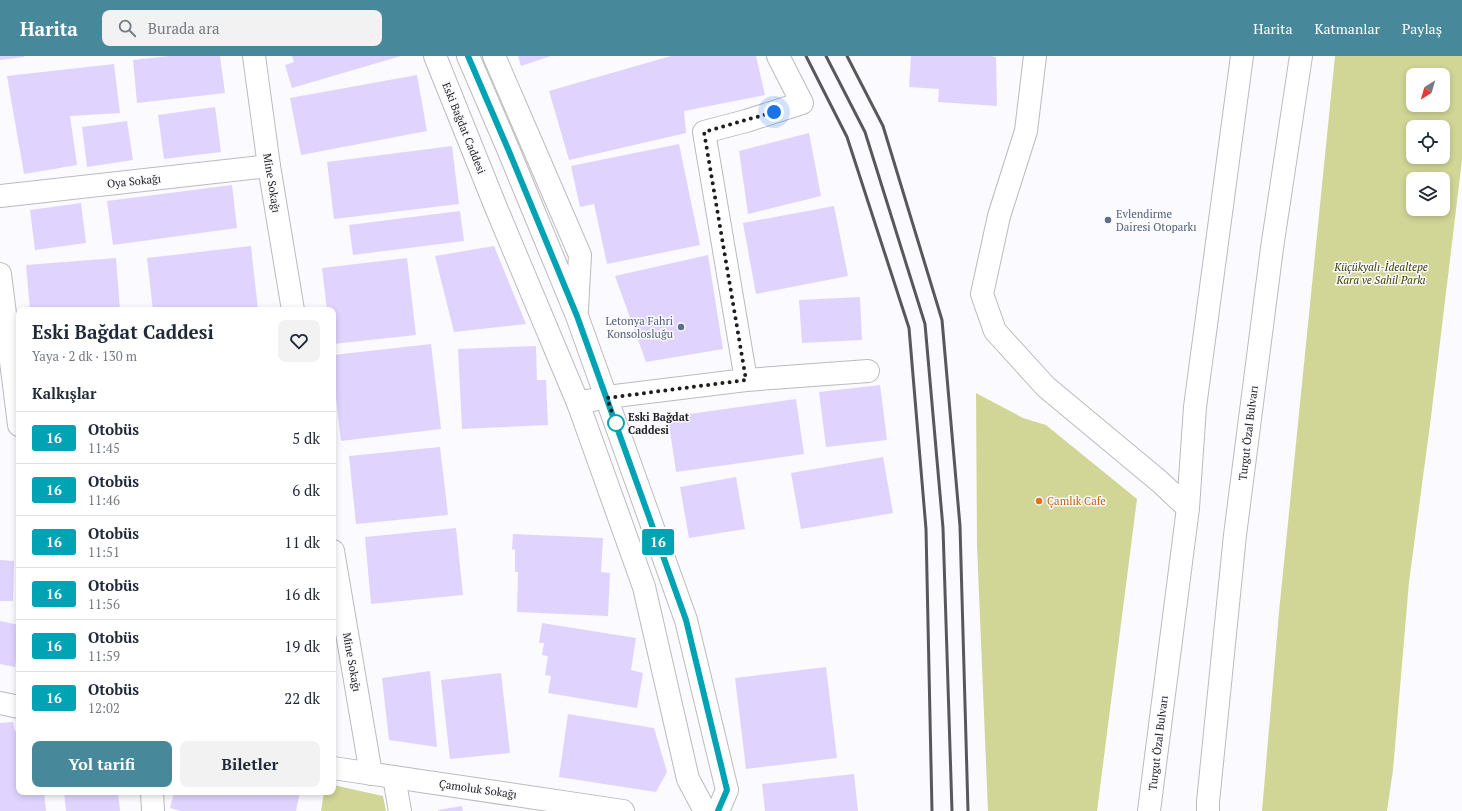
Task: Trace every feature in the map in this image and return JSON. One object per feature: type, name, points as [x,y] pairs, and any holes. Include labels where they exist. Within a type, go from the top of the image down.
[{"type":"main road","name":"Mine Sokağı","points":[[254,56],[269,166],[292,307]]},
{"type":"main road","name":"Eski Bağdat Caddesi","points":[[435,56],[497,210],[578,403],[644,587],[688,779],[705,811]]},
{"type":"main road","points":[[468,56],[577,316],[686,620],[727,790],[718,811]]},
{"type":"main road","points":[[494,56],[580,255],[577,316]]},
{"type":"main road","points":[[746,380],[704,132],[746,121],[802,102],[778,56]]},
{"type":"main road","points":[[1035,56],[1026,132],[1000,216],[982,294],[995,331],[1046,388],[1159,481],[1188,508]]},
{"type":"main road","name":"Turgut Özal Bulvarı","points":[[1150,811],[1188,508],[1195,407],[1242,56]]},
{"type":"main road","name":"Turgut Özal Bulvarı","points":[[1208,811],[1235,535],[1272,248],[1301,56]]},
{"type":"main road","name":"Oya Sokağı","points":[[0,196],[269,166]]},
{"type":"main road","points":[[0,274],[16,401]]},
{"type":"main road","points":[[578,403],[746,380],[868,371]]},
{"type":"main road","name":"Mine Sokağı","points":[[336,569],[371,774]]},
{"type":"main road","points":[[0,703],[16,706]]},
{"type":"main road","name":"Çamoluk Sokağı","points":[[336,768],[623,811]]},
{"type":"main road","points":[[394,777],[400,811]]},
{"type":"main road","points":[[152,795],[153,811]]},
{"type":"green space","name":"Küçükyalı-İdealtepe Kara ve Sahil Parkı","points":[[1335,56],[1462,56],[1462,160],[1431,417],[1409,582],[1393,770],[1387,811],[1262,811],[1279,612]]},
{"type":"green space","points":[[976,393],[1023,418],[1046,425],[1137,499],[1097,811],[988,811],[977,545]]},
{"type":"green space","points":[[336,786],[383,796],[386,811],[321,811],[324,795],[336,795]]},
{"type":"building","points":[[0,56],[24,56],[24,57],[0,60]]},
{"type":"building","points":[[169,56],[220,56],[225,93],[137,103],[133,60]]},
{"type":"building","points":[[292,56],[401,56],[292,88],[285,65],[294,62]]},
{"type":"building","points":[[518,56],[551,56],[521,66]]},
{"type":"building","points":[[671,56],[756,56],[765,95],[684,111],[686,133],[569,160],[549,91]]},
{"type":"building","points":[[911,56],[996,57],[997,106],[938,102],[939,89],[909,87]]},
{"type":"building","points":[[114,64],[120,113],[70,116],[77,165],[24,174],[7,76]]},
{"type":"building","points":[[417,75],[427,131],[301,155],[290,98]]},
{"type":"building","points":[[215,107],[221,152],[164,159],[158,115]]},
{"type":"building","points":[[127,121],[133,160],[87,167],[82,127]]},
{"type":"building","points":[[809,133],[821,196],[748,214],[739,151]]},
{"type":"building","points":[[679,144],[700,245],[607,264],[594,204],[580,207],[571,166]]},
{"type":"building","points":[[452,146],[459,204],[334,219],[327,162]]},
{"type":"building","points":[[232,185],[237,228],[113,245],[107,201]]},
{"type":"building","points":[[81,203],[86,243],[35,250],[30,210]]},
{"type":"building","points":[[834,206],[848,276],[756,294],[743,223]]},
{"type":"building","points":[[460,211],[464,241],[353,255],[349,225]]},
{"type":"building","points":[[251,246],[258,307],[153,307],[147,258]]},
{"type":"building","points":[[494,246],[526,324],[454,332],[435,256]]},
{"type":"building","points":[[708,255],[723,349],[646,362],[615,276]]},
{"type":"building","points":[[116,258],[120,307],[30,307],[26,265]]},
{"type":"building","points":[[407,258],[416,335],[336,344],[336,307],[327,307],[322,268]]},
{"type":"building","points":[[860,297],[862,340],[802,343],[799,300]]},
{"type":"building","points":[[431,344],[441,429],[341,441],[336,398],[336,355]]},
{"type":"building","points":[[536,346],[537,380],[546,380],[548,425],[462,429],[458,349]]},
{"type":"building","points":[[880,385],[887,440],[826,447],[819,392]]},
{"type":"building","points":[[796,399],[804,454],[676,472],[668,417]]},
{"type":"building","points":[[440,447],[448,515],[356,524],[349,456]]},
{"type":"building","points":[[883,457],[893,513],[801,529],[791,473]]},
{"type":"building","points":[[736,477],[745,529],[689,538],[680,487]]},
{"type":"building","points":[[456,528],[463,595],[371,604],[365,537]]},
{"type":"building","points":[[513,534],[603,538],[601,572],[610,573],[608,616],[517,612],[518,572],[515,572],[515,549],[512,550]]},
{"type":"building","points":[[0,560],[14,561],[13,601],[0,601]]},
{"type":"building","points":[[0,621],[16,624],[16,662],[15,667],[0,664]]},
{"type":"building","points":[[542,623],[636,638],[631,670],[643,673],[637,708],[548,693],[551,676],[545,675],[548,656],[542,655],[544,643],[539,643]]},
{"type":"building","points":[[826,667],[837,758],[746,769],[735,678]]},
{"type":"building","points":[[430,671],[437,747],[389,740],[382,678]]},
{"type":"building","points":[[501,673],[510,753],[450,759],[441,680]]},
{"type":"building","points":[[568,714],[654,728],[667,772],[656,792],[559,777]]},
{"type":"building","points":[[13,722],[16,731],[16,795],[44,795],[46,811],[0,811],[0,723]]},
{"type":"building","points":[[854,774],[858,811],[765,811],[762,784]]},
{"type":"building","points":[[64,795],[118,795],[120,811],[66,811]]},
{"type":"building","points":[[173,795],[299,795],[296,811],[181,811],[170,808]]},
{"type":"building","points":[[462,806],[463,811],[438,811],[438,810]]},
{"type":"railway","points":[[806,56],[847,137],[909,328],[926,529],[932,811]]},
{"type":"railway","points":[[826,56],[865,132],[925,324],[943,528],[952,811]]},
{"type":"railway","points":[[847,56],[883,126],[942,320],[960,526],[968,811]]},
{"type":"bus line","name":"16","points":[[468,56],[577,316],[686,620],[727,790],[718,811]]},
{"type":"place","name":"Evlendirme Dairesi Otoparkı","points":[[1108,220]]},
{"type":"place","name":"Letonya Fahri Konsolosluğu","points":[[681,327]]},
{"type":"place","name":"Eski Bağdat Caddesi","points":[[616,423]]},
{"type":"place","name":"Çamlık Cafe","points":[[1039,501]]},
{"type":"route","points":[[616,423],[617,427],[607,398],[746,380],[704,132],[774,112]]}]
